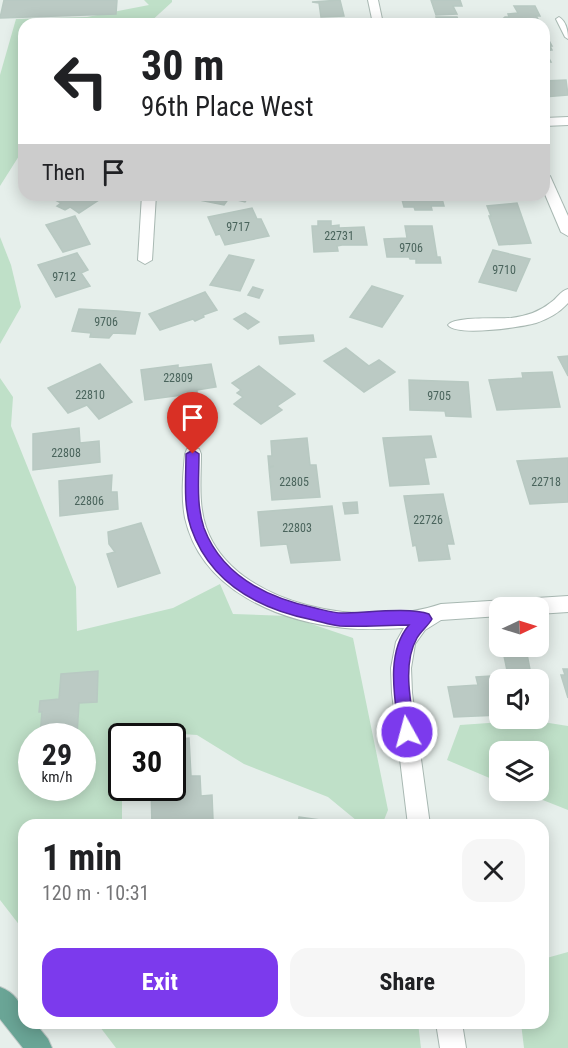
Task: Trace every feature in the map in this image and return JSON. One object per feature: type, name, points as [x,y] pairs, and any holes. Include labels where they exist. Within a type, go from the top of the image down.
[{"type":"main road","points":[[0,999],[18,1022]]},
{"type":"main road","points":[[24,1029],[39,1048]]},
{"type":"street","points":[[373,0],[377,18]]},
{"type":"street","points":[[550,122],[568,121]]},
{"type":"street","points":[[550,190],[568,232]]},
{"type":"street","points":[[145,260],[149,201]]},
{"type":"street","points":[[456,325],[523,322],[553,310],[568,294]]},
{"type":"street","points":[[193,454],[193,505],[197,528],[211,554],[225,571],[252,593],[291,610],[338,620],[424,619],[441,612],[489,609]]},
{"type":"street","points":[[549,605],[568,604]]},
{"type":"street","points":[[418,819],[402,693],[401,668],[406,642],[424,619]]},
{"type":"street","points":[[450,1029],[453,1048]]},
{"type":"lane","points":[[559,19],[568,37]]},
{"type":"green space","points":[[144,0],[172,0],[155,18],[52,18],[87,17],[149,5]]},
{"type":"green space","points":[[16,19],[18,19],[18,158],[0,186],[0,75]]},
{"type":"green space","points":[[0,237],[11,265],[21,307],[0,344]]},
{"type":"green space","points":[[0,378],[13,397],[11,426],[76,587],[77,631],[173,608],[220,584],[233,614],[288,616],[353,638],[388,810],[384,819],[355,819],[328,797],[244,764],[197,735],[186,734],[186,723],[108,723],[108,801],[122,801],[122,819],[18,819],[18,923],[0,900]]},
{"type":"green space","points":[[489,723],[489,729],[549,729],[549,723],[568,726],[568,810],[545,801],[549,801],[549,741],[489,741],[489,778],[447,760],[460,725]]},
{"type":"green space","points":[[568,952],[568,1048],[524,1048],[522,1029],[549,1029],[549,957]]},
{"type":"green space","points":[[102,1029],[419,1029],[421,1048],[116,1048]]},
{"type":"building","points":[[4,0],[117,0],[116,14],[0,18]]},
{"type":"building","points":[[340,0],[344,16],[321,17],[319,3],[312,2]]},
{"type":"building","points":[[431,0],[460,0],[462,6],[453,6],[457,14],[436,15]]},
{"type":"building","points":[[514,6],[535,6],[540,16],[536,16],[537,18],[504,18],[509,17],[508,14],[518,13]]},
{"type":"building","points":[[566,80],[568,95],[550,96],[550,81]]},
{"type":"building","points":[[57,201],[97,201],[79,213],[70,207],[65,210],[57,206],[61,203]]},
{"type":"building","points":[[204,201],[227,201],[224,205]]},
{"type":"building","points":[[402,201],[443,201],[444,206],[431,206],[432,210],[415,210],[414,207],[404,207]]},
{"type":"building","points":[[517,203],[531,243],[499,245],[487,206]]},
{"type":"building","points":[[252,208],[257,219],[261,219],[269,236],[225,245],[220,234],[216,235],[208,217]]},
{"type":"building","points":[[75,216],[90,244],[63,252],[46,225]]},
{"type":"building","points":[[318,221],[331,221],[331,226],[339,225],[339,228],[364,227],[367,245],[342,245],[337,246],[338,251],[314,252],[312,226],[318,226]]},
{"type":"building","points":[[405,226],[432,226],[437,257],[440,257],[441,263],[416,263],[416,259],[409,257],[387,257],[384,239],[407,238]]},
{"type":"building","points":[[493,250],[530,259],[516,291],[479,282]]},
{"type":"building","points":[[77,253],[88,270],[81,273],[90,286],[56,297],[38,265]]},
{"type":"building","points":[[229,255],[254,260],[240,291],[210,285]]},
{"type":"building","points":[[372,286],[403,296],[382,327],[350,317]]},
{"type":"building","points":[[253,287],[263,290],[259,298],[248,295]]},
{"type":"building","points":[[205,292],[217,310],[195,321],[193,319],[160,330],[149,314]]},
{"type":"building","points":[[79,309],[140,313],[135,334],[113,333],[109,338],[90,337],[91,333],[72,331]]},
{"type":"building","points":[[245,313],[259,322],[248,329],[234,319]]},
{"type":"building","points":[[313,335],[314,341],[280,344],[279,337]]},
{"type":"building","points":[[346,348],[369,366],[379,360],[395,372],[364,392],[324,361]]},
{"type":"building","points":[[568,356],[568,376],[558,357]]},
{"type":"building","points":[[100,364],[132,402],[99,419],[87,405],[68,413],[48,388]]},
{"type":"building","points":[[211,364],[216,387],[197,390],[197,393],[145,400],[141,370],[178,365],[178,368]]},
{"type":"building","points":[[259,366],[295,394],[277,406],[282,410],[261,424],[234,404],[243,397],[237,393],[241,390],[232,383]]},
{"type":"building","points":[[552,372],[560,407],[497,410],[489,380],[523,378],[522,373]]},
{"type":"building","points":[[409,380],[468,382],[471,417],[446,416],[445,411],[410,410]]},
{"type":"building","points":[[79,428],[80,443],[99,441],[100,462],[33,470],[33,434]]},
{"type":"building","points":[[431,436],[436,457],[424,458],[429,484],[390,486],[383,438]]},
{"type":"building","points":[[307,438],[310,465],[316,465],[320,497],[272,500],[269,468],[274,466],[269,467],[268,456],[272,456],[271,441]]},
{"type":"building","points":[[568,458],[568,502],[530,504],[517,461]]},
{"type":"building","points":[[112,475],[111,492],[117,492],[118,509],[60,516],[59,481]]},
{"type":"building","points":[[443,494],[454,544],[447,544],[450,559],[419,561],[416,545],[413,546],[404,496]]},
{"type":"building","points":[[357,502],[358,513],[345,514],[343,503]]},
{"type":"building","points":[[332,506],[340,560],[291,563],[287,544],[261,546],[258,512]]},
{"type":"building","points":[[141,523],[160,573],[118,587],[107,554],[115,552],[109,544],[108,532]]},
{"type":"building","points":[[504,657],[528,657],[530,669],[507,669]]},
{"type":"building","points":[[563,669],[568,669],[568,698],[561,675],[565,675]]},
{"type":"building","points":[[98,671],[97,702],[79,703],[78,723],[41,723],[40,701],[59,699],[61,674]]},
{"type":"building","points":[[489,676],[489,715],[454,717],[448,687],[478,685],[476,677]]},
{"type":"building","points":[[186,738],[189,738],[191,776],[200,776],[201,796],[212,795],[213,819],[152,819],[151,801],[186,801]]},
{"type":"route","points":[[193,454],[192,492],[197,528],[211,554],[225,571],[252,593],[282,608],[338,620],[424,619],[411,633],[403,654],[402,693],[407,732]]}]
